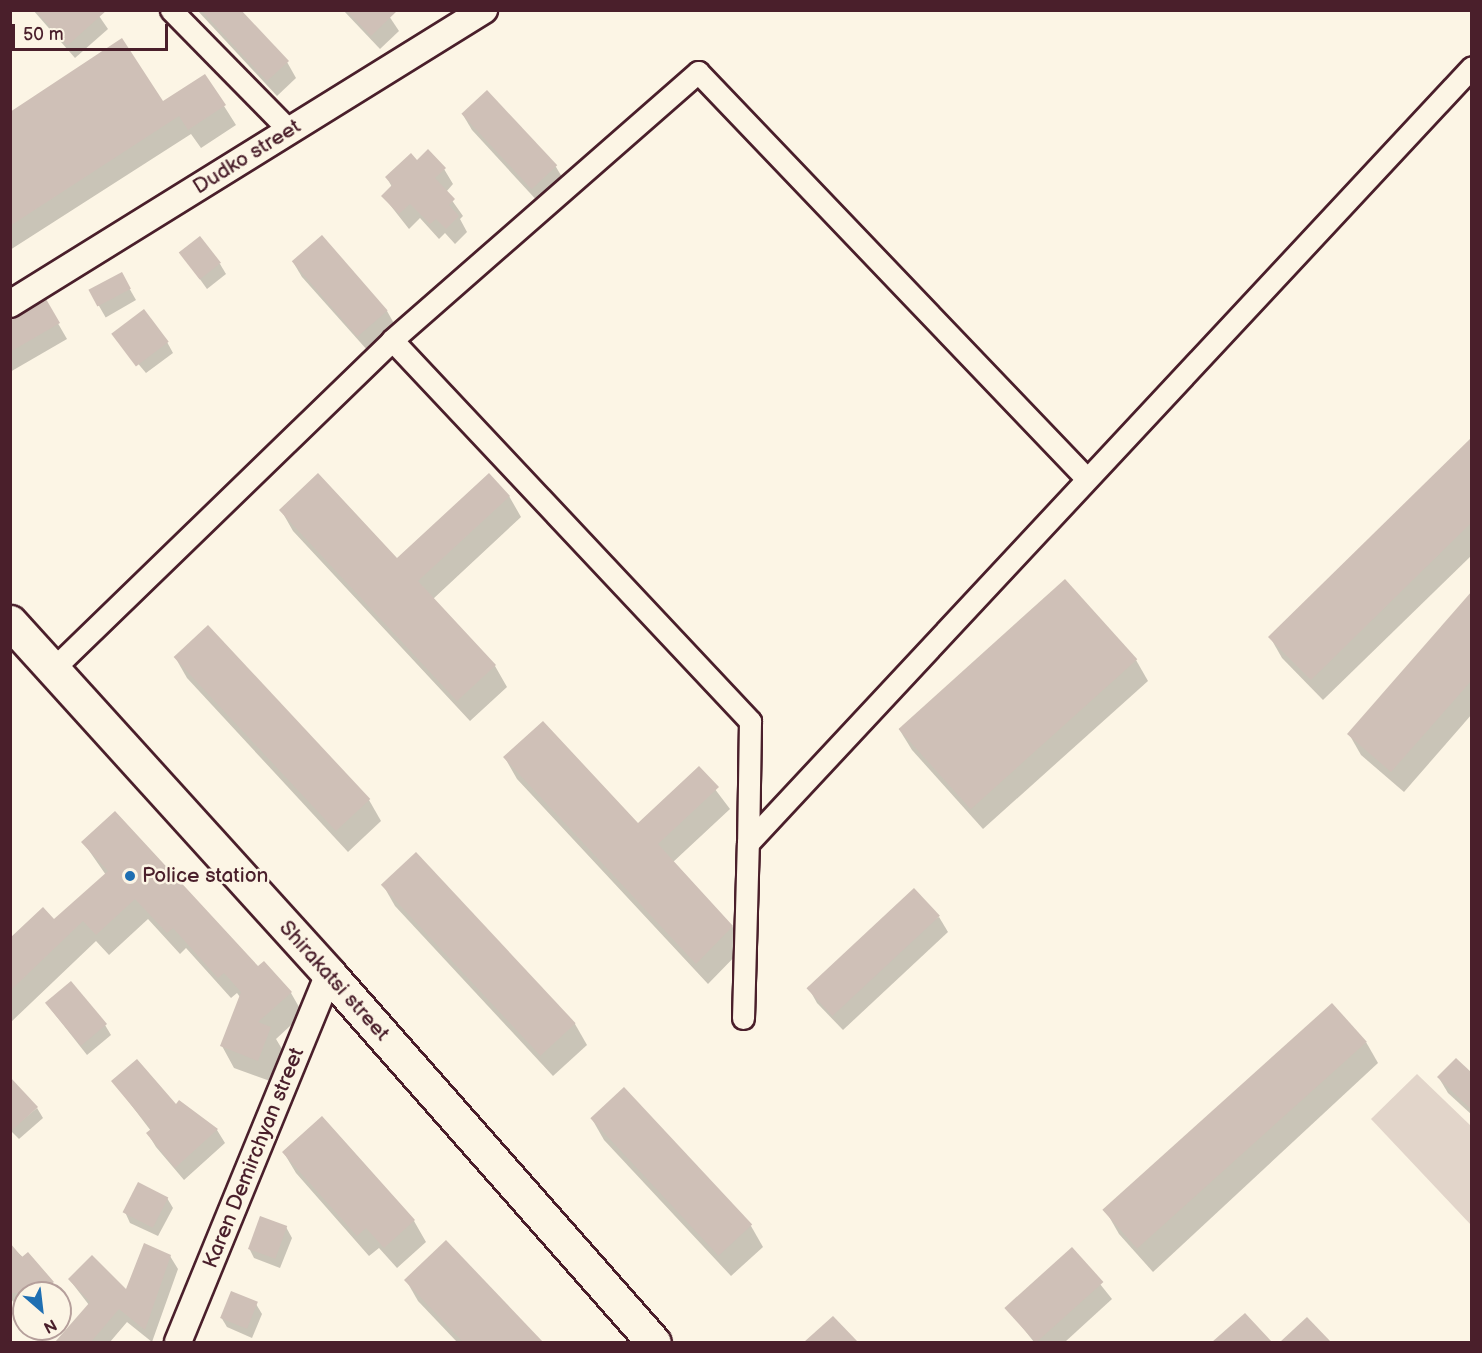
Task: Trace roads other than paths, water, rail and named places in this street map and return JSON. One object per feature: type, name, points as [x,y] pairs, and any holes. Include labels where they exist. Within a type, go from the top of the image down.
[{"type":"main road","name":"Shirakatsi street","points":[[10,622],[329,974],[648,1340]]},
{"type":"street","points":[[171,10],[290,131]]},
{"type":"street","name":"Dudko street","points":[[10,304],[484,10]]},
{"type":"street","points":[[748,843],[1085,477],[1472,67]]},
{"type":"street","points":[[54,668],[392,340],[698,72],[1085,477]]},
{"type":"street","points":[[392,340],[750,721],[743,1018]]},
{"type":"street","name":"Karen Demirchyan street","points":[[178,1342],[329,974]]},
{"type":"place","name":"Police station","points":[[130,876]]}]
